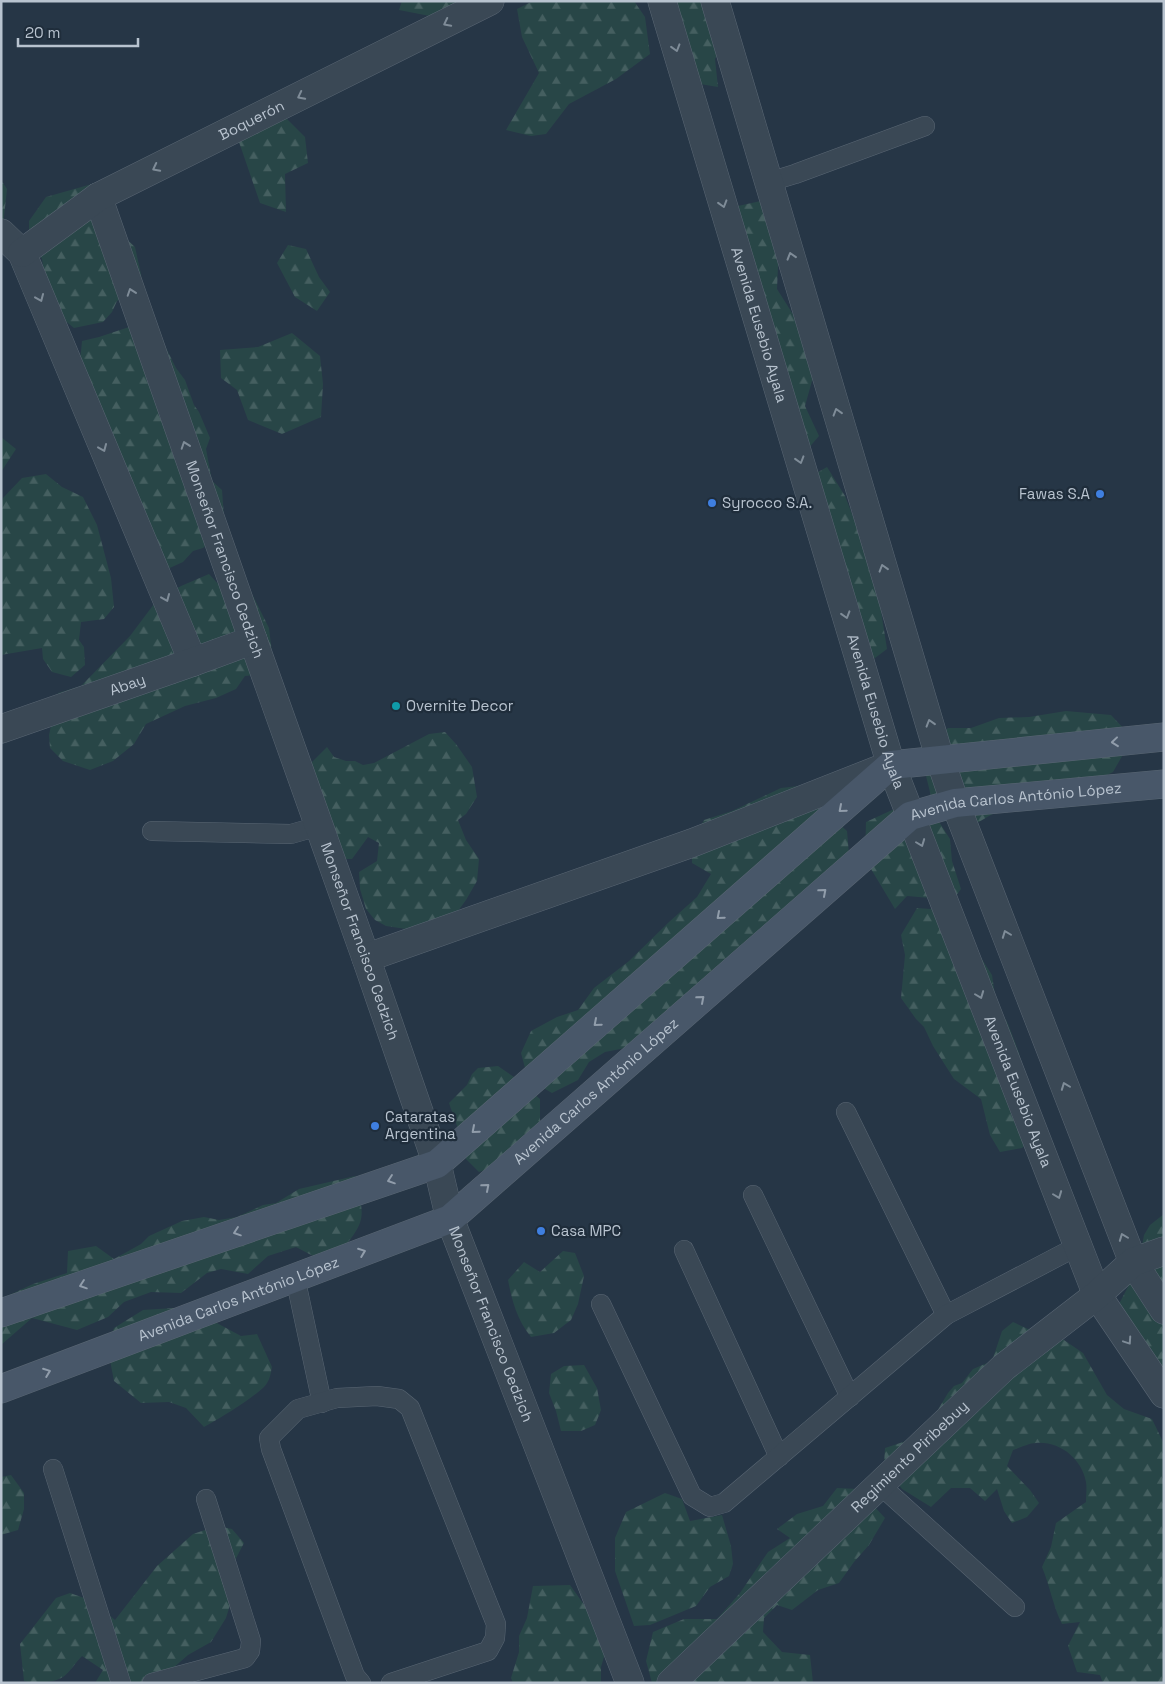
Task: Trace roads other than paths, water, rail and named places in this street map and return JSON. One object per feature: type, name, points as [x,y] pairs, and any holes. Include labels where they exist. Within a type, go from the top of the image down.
[{"type":"main road","points":[[1,1313],[437,1164],[891,765],[1164,737]]},
{"type":"main road","name":"Avenida Carlos António López","points":[[1,1389],[450,1219],[910,816],[955,803],[1164,784]]},
{"type":"street","name":"Boquerón","points":[[22,253],[98,197],[490,1]]},
{"type":"street","name":"Avenida Eusebio Ayala","points":[[662,1],[891,765],[1097,1295],[1164,1394]]},
{"type":"street","points":[[715,1],[940,759],[955,803],[1133,1262],[1164,1310]]},
{"type":"street","name":"Monseñor Francisco Cedzich","points":[[98,197],[437,1164],[450,1219],[630,1683]]},
{"type":"street","points":[[1,233],[22,253],[193,662]]},
{"type":"street","name":"Abay","points":[[1,729],[253,640]]},
{"type":"street","points":[[366,958],[692,843],[891,765]]},
{"type":"street","name":"Regimiento Piribebuy","points":[[671,1683],[1004,1367],[1097,1295],[1133,1262],[1164,1251]]},
{"type":"lane","points":[[769,182],[925,126]]},
{"type":"lane","points":[[152,831],[291,834],[319,826]]},
{"type":"lane","points":[[846,1112],[946,1315]]},
{"type":"lane","points":[[753,1195],[850,1397]]},
{"type":"lane","points":[[601,1304],[692,1496],[710,1507],[724,1503],[946,1315],[1078,1246]]},
{"type":"lane","points":[[684,1250],[779,1457]]},
{"type":"lane","points":[[295,1277],[322,1403]]},
{"type":"lane","points":[[361,1683],[355,1676],[271,1449],[270,1438],[298,1410],[337,1398],[377,1396],[399,1399],[410,1408],[496,1624],[495,1638],[488,1652],[391,1683]]},
{"type":"lane","points":[[53,1469],[121,1683]]},
{"type":"lane","points":[[880,1485],[1015,1607]]},
{"type":"lane","points":[[152,1683],[245,1658],[250,1651],[251,1641],[206,1499]]},
{"type":"place","name":"Fawas S.A","points":[[1100,494]]},
{"type":"place","name":"Syrocco S.A.","points":[[712,503]]},
{"type":"place","name":"Overnite Decor","points":[[396,706]]},
{"type":"place","name":"Cataratas Argentina","points":[[375,1126]]},
{"type":"place","name":"Casa MPC","points":[[541,1231]]}]
